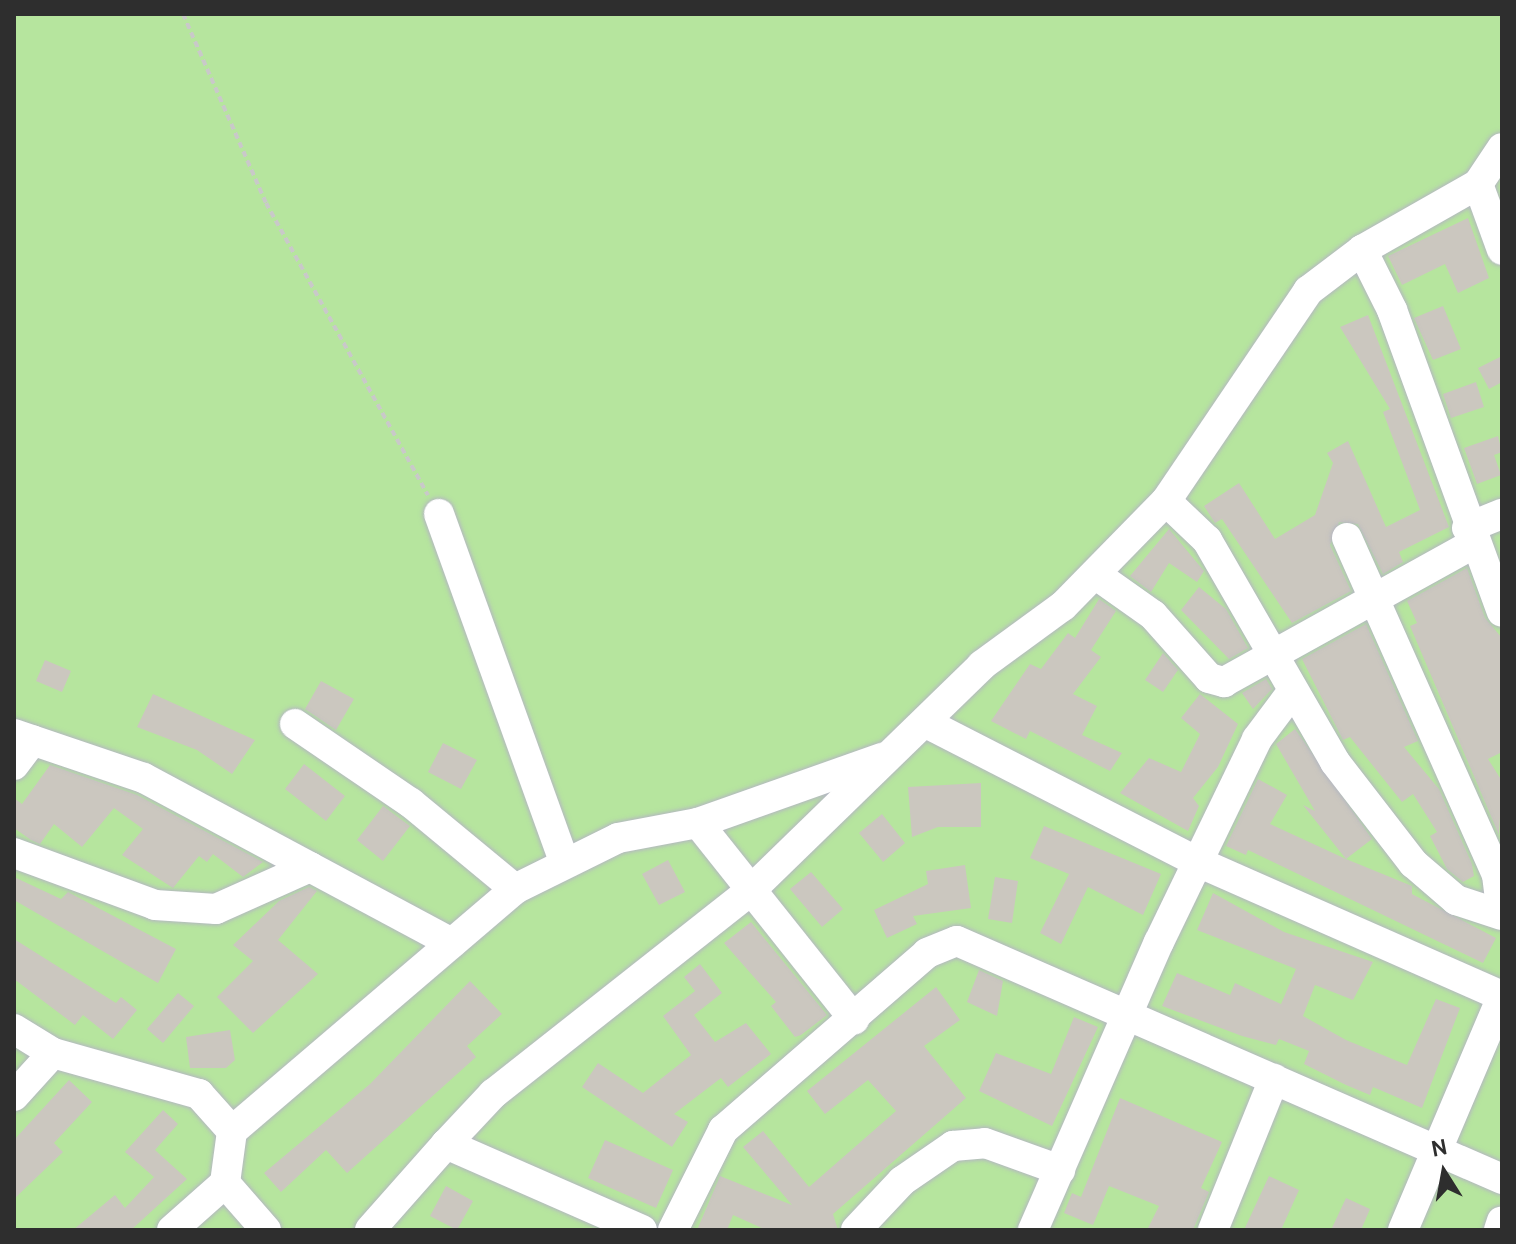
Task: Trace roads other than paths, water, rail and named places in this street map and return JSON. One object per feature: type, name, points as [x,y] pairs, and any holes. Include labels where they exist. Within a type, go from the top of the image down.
[{"type":"street","points":[[370,1230],[493,1094],[750,891],[889,756],[928,724],[982,665],[1095,574],[1166,501],[1308,291],[1362,250],[1478,184],[1502,148]]},
{"type":"street","points":[[1478,184],[1502,250]]},
{"type":"street","points":[[1362,250],[1392,310],[1470,536],[1502,612]]},
{"type":"street","points":[[1166,501],[1207,540],[1292,692],[1413,863],[1456,900],[1502,914],[1497,875],[1347,538]]},
{"type":"street","points":[[439,514],[564,862]]},
{"type":"street","points":[[1095,574],[1153,615],[1209,678],[1237,679],[1374,598],[1502,514]]},
{"type":"street","points":[[1033,1230],[1126,1014],[1257,739],[1292,692]]},
{"type":"street","points":[[295,724],[411,803],[515,889]]},
{"type":"street","points":[[928,724],[1198,862],[1502,997],[1403,1230]]},
{"type":"street","points":[[14,765],[24,737],[144,778],[452,943]]},
{"type":"street","points":[[172,1230],[225,1183],[232,1131],[515,889],[564,862],[618,838],[698,823],[889,756]]},
{"type":"street","points":[[698,823],[854,1019]]},
{"type":"street","points":[[14,853],[155,905],[216,909],[310,867]]},
{"type":"street","points":[[673,1230],[723,1130],[927,953],[957,941],[1274,1079],[1440,1147],[1502,1179]]},
{"type":"street","points":[[14,1029],[53,1053],[199,1094],[232,1131]]},
{"type":"street","points":[[14,1096],[53,1053]]},
{"type":"street","points":[[1213,1230],[1274,1079]]},
{"type":"street","points":[[856,1230],[902,1181],[953,1146],[985,1143],[1060,1170]]},
{"type":"street","points":[[446,1144],[642,1230]]},
{"type":"street","points":[[225,1183],[266,1230]]},
{"type":"street","points":[[1499,1230],[1502,1221]]}]
